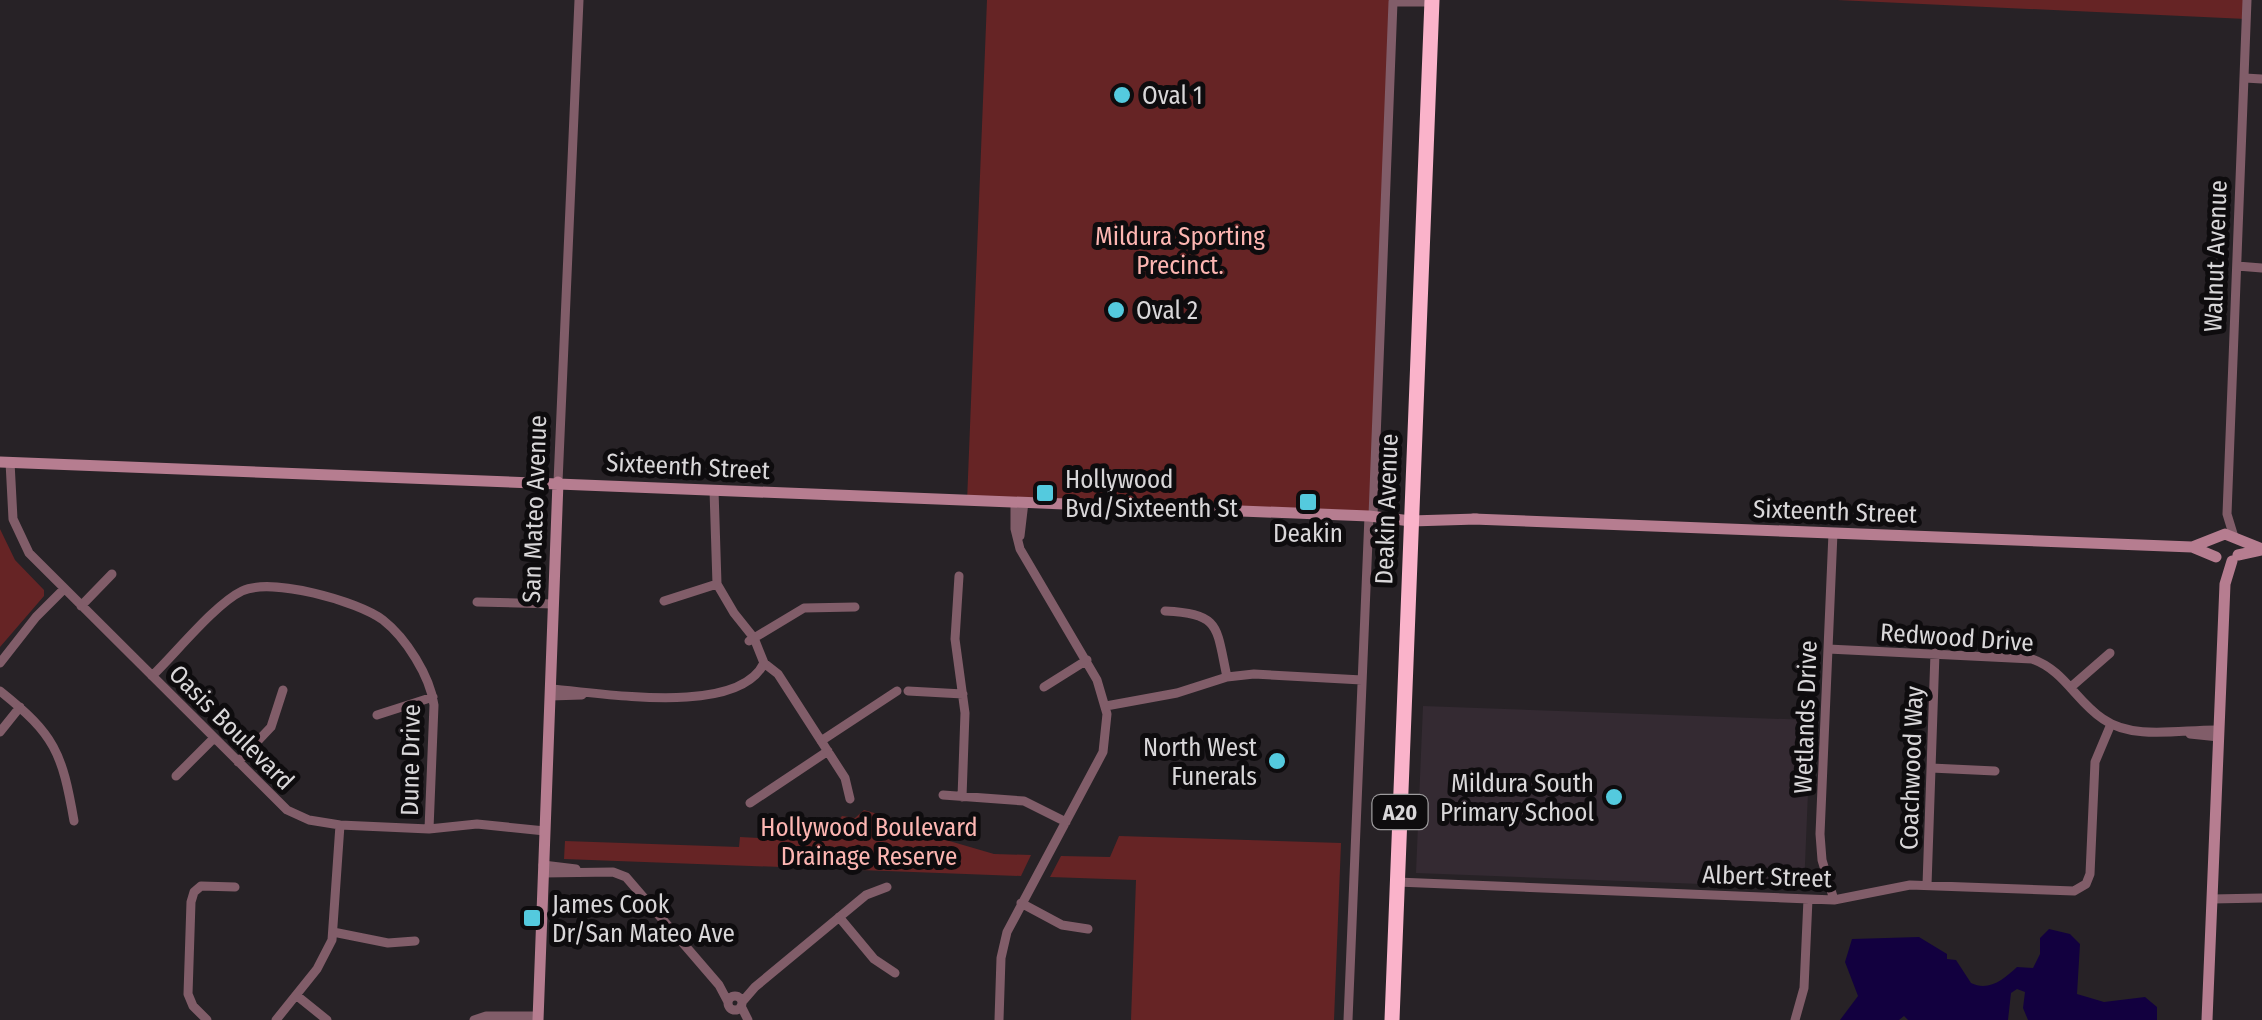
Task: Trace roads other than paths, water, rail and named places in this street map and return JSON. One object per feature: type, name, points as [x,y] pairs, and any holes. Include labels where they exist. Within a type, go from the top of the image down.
[{"type":"highway","name":"Deakin Avenue","points":[[1392,1020],[1432,1]]},
{"type":"street","name":"San Mateo Avenue","points":[[538,1018],[580,0]]},
{"type":"street","name":"Walnut Avenue","points":[[2226,538],[2247,0]]},
{"type":"street","name":"Deakin Avenue","points":[[1348,1020],[1393,2],[1432,1]]},
{"type":"street","points":[[2245,78],[2262,79]]},
{"type":"street","points":[[2237,266],[2262,268]]},
{"type":"street","name":"Sixteenth Street","points":[[9,462],[2192,548],[2226,558]]},
{"type":"street","name":"Oasis Boulevard","points":[[9,462],[11,509],[22,542],[64,589],[294,815],[340,825],[429,829],[477,824],[545,827]]},
{"type":"street","points":[[718,490],[716,584],[752,640],[761,665],[781,680],[845,778],[850,799]]},
{"type":"street","points":[[999,1020],[1003,945],[1021,902],[1103,752],[1106,706],[1087,660],[1018,543],[1020,503]]},
{"type":"street","name":"Wetlands Drive","points":[[1834,533],[1820,849],[1834,900]]},
{"type":"street","name":"Sixteenth Street","points":[[2192,548],[2226,538]]},
{"type":"street","points":[[2226,538],[2262,549]]},
{"type":"street","points":[[2207,1020],[2226,558],[2240,547],[2226,538]]},
{"type":"street","points":[[2226,538],[2212,549],[2226,558],[2262,549]]},
{"type":"street","points":[[81,606],[112,574]]},
{"type":"street","points":[[958,576],[955,639],[966,721],[962,797]]},
{"type":"street","name":"Dune Drive","points":[[152,676],[232,598],[254,586],[273,584],[378,616],[400,638],[427,680],[433,697],[429,829]]},
{"type":"street","points":[[664,601],[716,584]]},
{"type":"street","points":[[0,662],[64,589]]},
{"type":"street","points":[[477,602],[553,604]]},
{"type":"street","points":[[752,640],[804,608],[855,607]]},
{"type":"street","points":[[1165,612],[1196,613],[1209,619],[1227,677]]},
{"type":"street","name":"Redwood Drive","points":[[1828,649],[2032,658],[2051,668],[2111,724]]},
{"type":"street","name":"Coachwood Way","points":[[1927,885],[1935,653]]},
{"type":"street","points":[[2071,687],[2110,653]]},
{"type":"street","points":[[1044,687],[1087,660]]},
{"type":"street","points":[[550,692],[694,698],[731,688],[761,665]]},
{"type":"street","points":[[1106,706],[1254,674],[1362,680]]},
{"type":"street","points":[[238,762],[271,728],[283,690]]},
{"type":"street","points":[[0,691],[44,729],[58,752],[74,821]]},
{"type":"street","points":[[821,741],[902,691],[963,694]]},
{"type":"street","points":[[377,715],[433,697]]},
{"type":"street","points":[[0,732],[20,707]]},
{"type":"street","points":[[2111,724],[2128,729],[2219,733]]},
{"type":"street","name":"Albert Street","points":[[1397,882],[1834,900],[1900,886],[1927,885],[2074,892],[2082,888],[2090,874],[2095,762],[2111,724]]},
{"type":"street","points":[[176,776],[214,738]]},
{"type":"street","points":[[750,803],[828,751]]},
{"type":"street","points":[[1932,768],[1995,770]]},
{"type":"street","points":[[943,795],[1024,800],[1066,822]]},
{"type":"street","points":[[276,1020],[323,959],[333,932],[340,825]]},
{"type":"street","points":[[543,869],[620,873],[631,880],[736,1002],[747,1020]]},
{"type":"street","points":[[207,1020],[192,1006],[188,994],[191,902],[201,886],[235,887]]},
{"type":"street","points":[[736,1002],[866,896],[887,887]]},
{"type":"street","points":[[1796,1020],[1804,988],[1808,899]]},
{"type":"street","points":[[1021,902],[1062,925],[1088,929]]},
{"type":"street","points":[[840,917],[874,959],[895,973]]},
{"type":"street","points":[[333,932],[388,944],[414,941]]},
{"type":"street","points":[[296,995],[327,1020]]},
{"type":"street","points":[[474,1020],[486,1016],[538,1018]]},
{"type":"place","name":"Oval 1","points":[[1122,95]]},
{"type":"place","name":"Oval 2","points":[[1116,310]]},
{"type":"place","name":"Hollywood Bvd/Sixteenth St","points":[[1045,493]]},
{"type":"place","name":"Deakin","points":[[1308,502]]},
{"type":"place","name":"North West Funerals","points":[[1277,761]]},
{"type":"place","name":"Mildura South Primary School","points":[[1614,797]]},
{"type":"place","name":"James Cook Dr/San Mateo Ave","points":[[532,918]]},
{"type":"park label","name":"Mildura Sporting Precinct.","points":[[1180,250]]},
{"type":"park label","name":"Hollywood Boulevard Drainage Reserve","points":[[869,842]]}]
